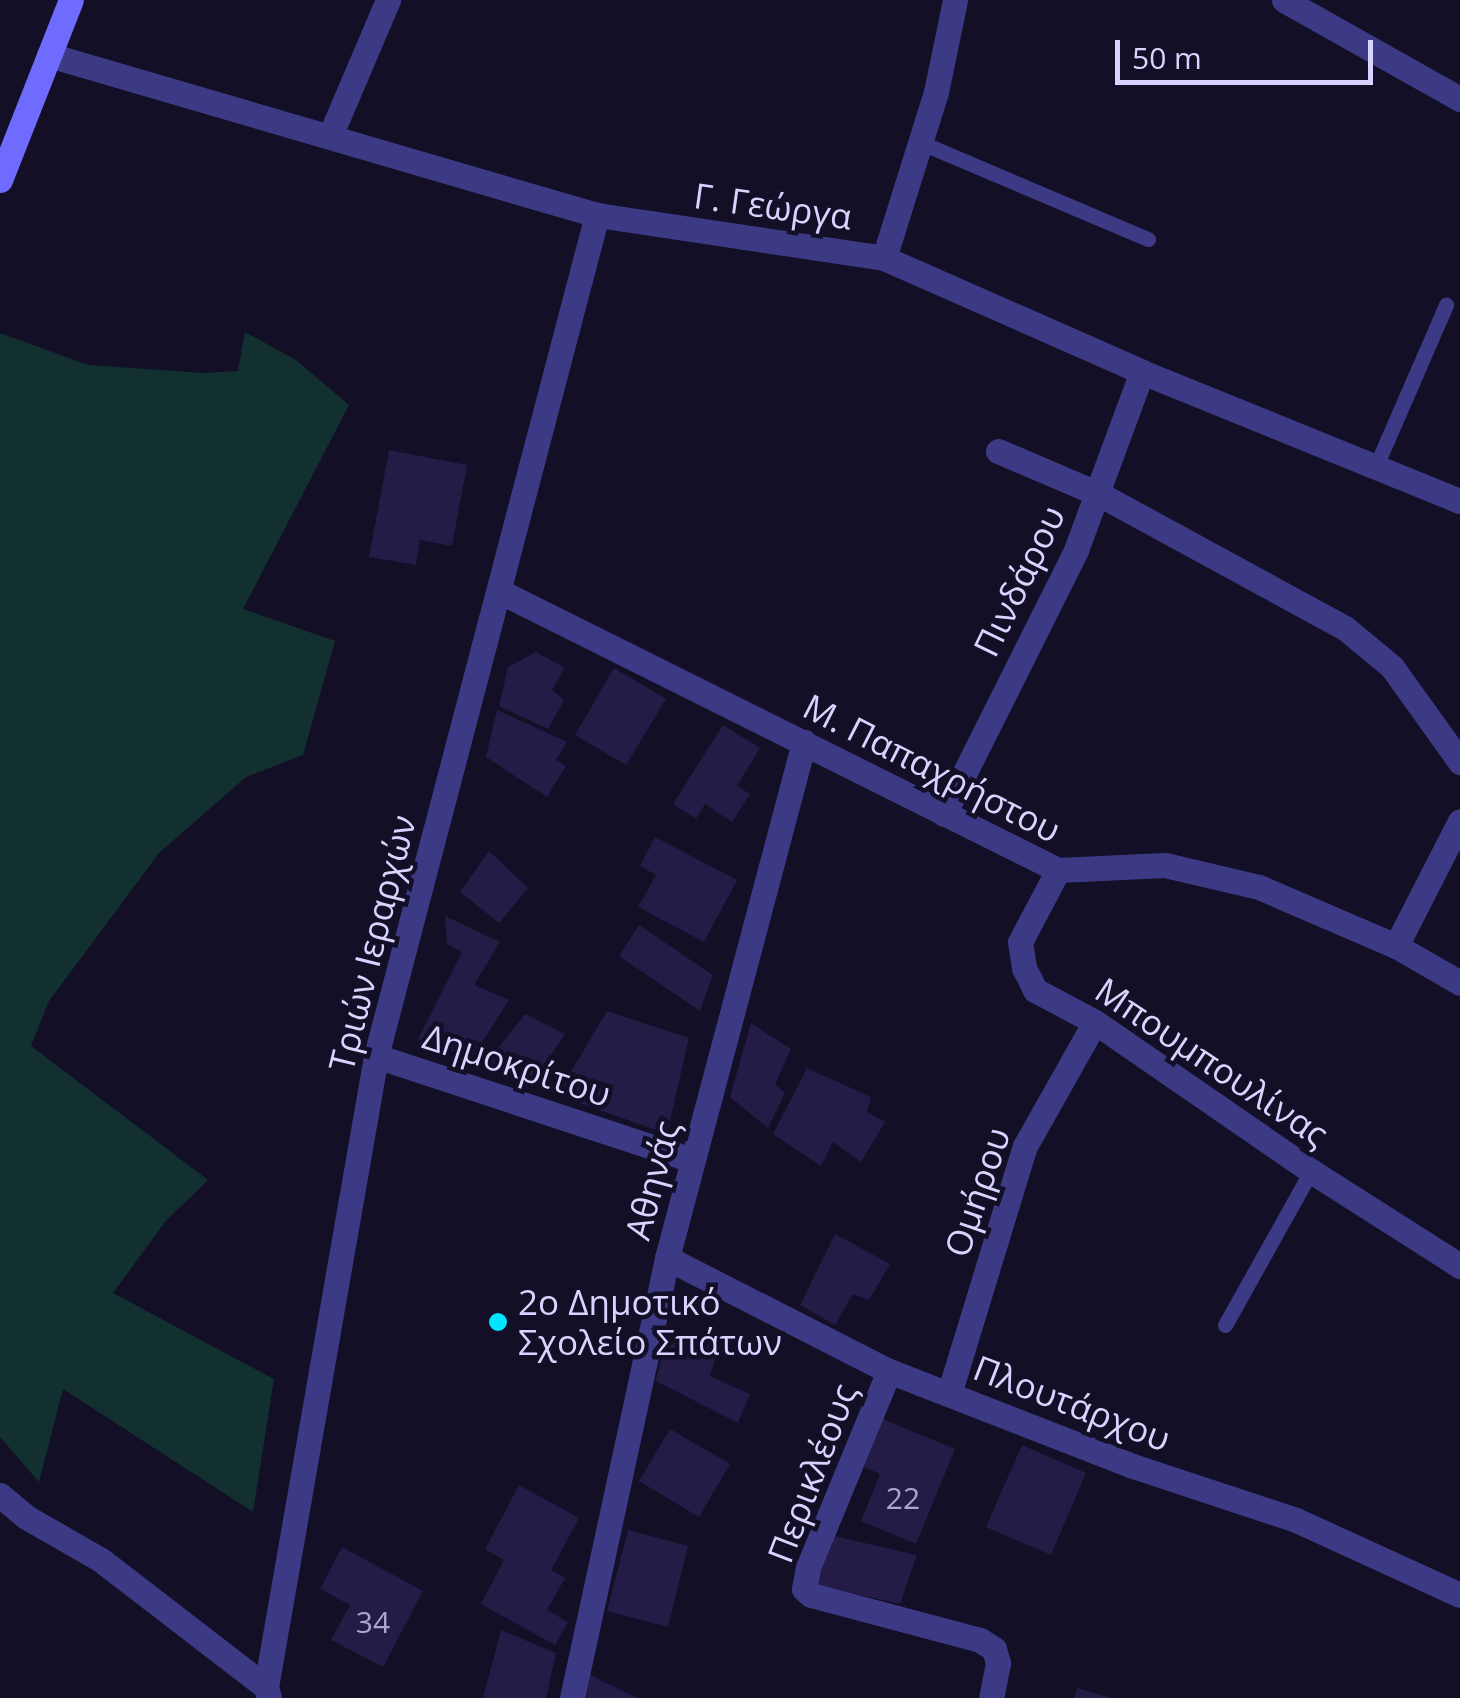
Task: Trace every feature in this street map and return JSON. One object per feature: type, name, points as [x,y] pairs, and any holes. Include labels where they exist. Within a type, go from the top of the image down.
[{"type":"street","points":[[0,180],[71,0]]},
{"type":"street","points":[[330,136],[388,0]]},
{"type":"street","points":[[884,258],[917,142],[936,92],[955,0]]},
{"type":"street","points":[[1284,0],[1460,99]]},
{"type":"street","name":"Γ. Γεώργα","points":[[50,55],[597,215],[884,258],[1142,372],[1460,501]]},
{"type":"street","name":"Τριών Ιεραρχών","points":[[268,1692],[376,1056],[597,215]]},
{"type":"street","name":"Πινδάρου","points":[[944,814],[1076,550],[1142,372]]},
{"type":"street","points":[[998,451],[1098,494],[1345,628],[1392,667],[1460,762]]},
{"type":"street","name":"Μ. Παπαχρήστου","points":[[499,591],[1058,870],[1165,865],[1259,887],[1396,946],[1460,983]]},
{"type":"street","name":"Αθηνάς","points":[[572,1698],[667,1258],[804,742]]},
{"type":"street","points":[[1396,946],[1460,821]]},
{"type":"street","name":"Μπουμπουλίνας","points":[[1058,870],[1020,942],[1024,968],[1035,990],[1096,1022],[1311,1171],[1460,1266]]},
{"type":"street","name":"Ομήρου","points":[[949,1394],[1025,1146],[1096,1022]]},
{"type":"street","name":"Δημοκρίτου","points":[[376,1056],[692,1160]]},
{"type":"street","name":"Πλουτάρχου","points":[[667,1258],[889,1371],[1133,1466],[1296,1520],[1460,1595]]},
{"type":"street","name":"Περικλέους","points":[[889,1371],[808,1568],[804,1589],[810,1595],[980,1640],[994,1649],[998,1663],[991,1698]]},
{"type":"street","points":[[0,1495],[26,1517],[101,1560],[268,1692]]},
{"type":"lane","points":[[917,142],[1148,239]]},
{"type":"lane","points":[[1376,466],[1446,305]]},
{"type":"lane","points":[[1225,1325],[1311,1171]]},
{"type":"green space","points":[[245,332],[296,360],[349,405],[243,609],[335,641],[303,755],[246,777],[159,853],[49,1001],[31,1046],[208,1180],[165,1222],[113,1293],[274,1379],[253,1512],[63,1389],[39,1482],[0,1437],[0,333],[88,365],[204,373],[238,371]]},
{"type":"building","points":[[389,450],[467,465],[452,546],[420,540],[416,565],[369,557]]},
{"type":"building","points":[[536,652],[565,668],[552,690],[564,700],[548,729],[499,706],[508,667]]},
{"type":"building","points":[[614,668],[666,699],[626,765],[575,735]]},
{"type":"building","points":[[497,710],[567,742],[556,760],[566,766],[547,797],[486,757]]},
{"type":"building","points":[[723,725],[760,748],[737,786],[750,794],[732,822],[705,804],[696,819],[673,804]]},
{"type":"building","points":[[655,837],[737,880],[704,942],[638,907],[656,875],[640,866]]},
{"type":"building","points":[[489,851],[528,888],[499,923],[460,892]]},
{"type":"building","points":[[445,916],[500,942],[474,985],[509,1000],[472,1058],[418,1039],[462,952],[447,944]]},
{"type":"building","points":[[639,925],[713,975],[700,1011],[619,956]]},
{"type":"building","points":[[607,1011],[689,1038],[667,1134],[557,1095]]},
{"type":"building","points":[[525,1014],[565,1034],[530,1087],[488,1061]]},
{"type":"building","points":[[751,1023],[791,1049],[775,1084],[785,1093],[768,1128],[730,1097]]},
{"type":"building","points":[[807,1068],[871,1097],[867,1112],[885,1122],[861,1162],[833,1142],[821,1166],[773,1134]]},
{"type":"building","points":[[835,1234],[890,1264],[869,1300],[853,1294],[835,1325],[800,1305]]},
{"type":"building","points":[[668,1330],[719,1347],[710,1376],[750,1394],[738,1423],[656,1381]]},
{"type":"building","points":[[883,1419],[955,1449],[916,1544],[861,1521],[880,1474],[864,1467]]},
{"type":"building","points":[[670,1429],[730,1464],[699,1517],[639,1481]]},
{"type":"building","points":[[1022,1445],[1086,1473],[1051,1555],[986,1527]]},
{"type":"building","points":[[519,1485],[579,1518],[551,1570],[565,1578],[547,1610],[568,1622],[555,1645],[481,1604],[504,1560],[485,1549]]},
{"type":"building","points":[[628,1530],[688,1546],[668,1627],[607,1611]]},
{"type":"building","points":[[834,1536],[917,1555],[900,1604],[816,1585]]},
{"type":"building","points":[[342,1547],[423,1591],[383,1667],[331,1640],[350,1605],[320,1589]]},
{"type":"building","points":[[501,1630],[556,1653],[546,1698],[483,1698]]},
{"type":"building","points":[[590,1675],[637,1698],[586,1698]]},
{"type":"building","points":[[1077,1688],[1108,1697],[1108,1698],[1074,1698]]},
{"type":"place","name":"2ο Δημοτικό Σχολείο Σπάτων","points":[[498,1322]]}]
